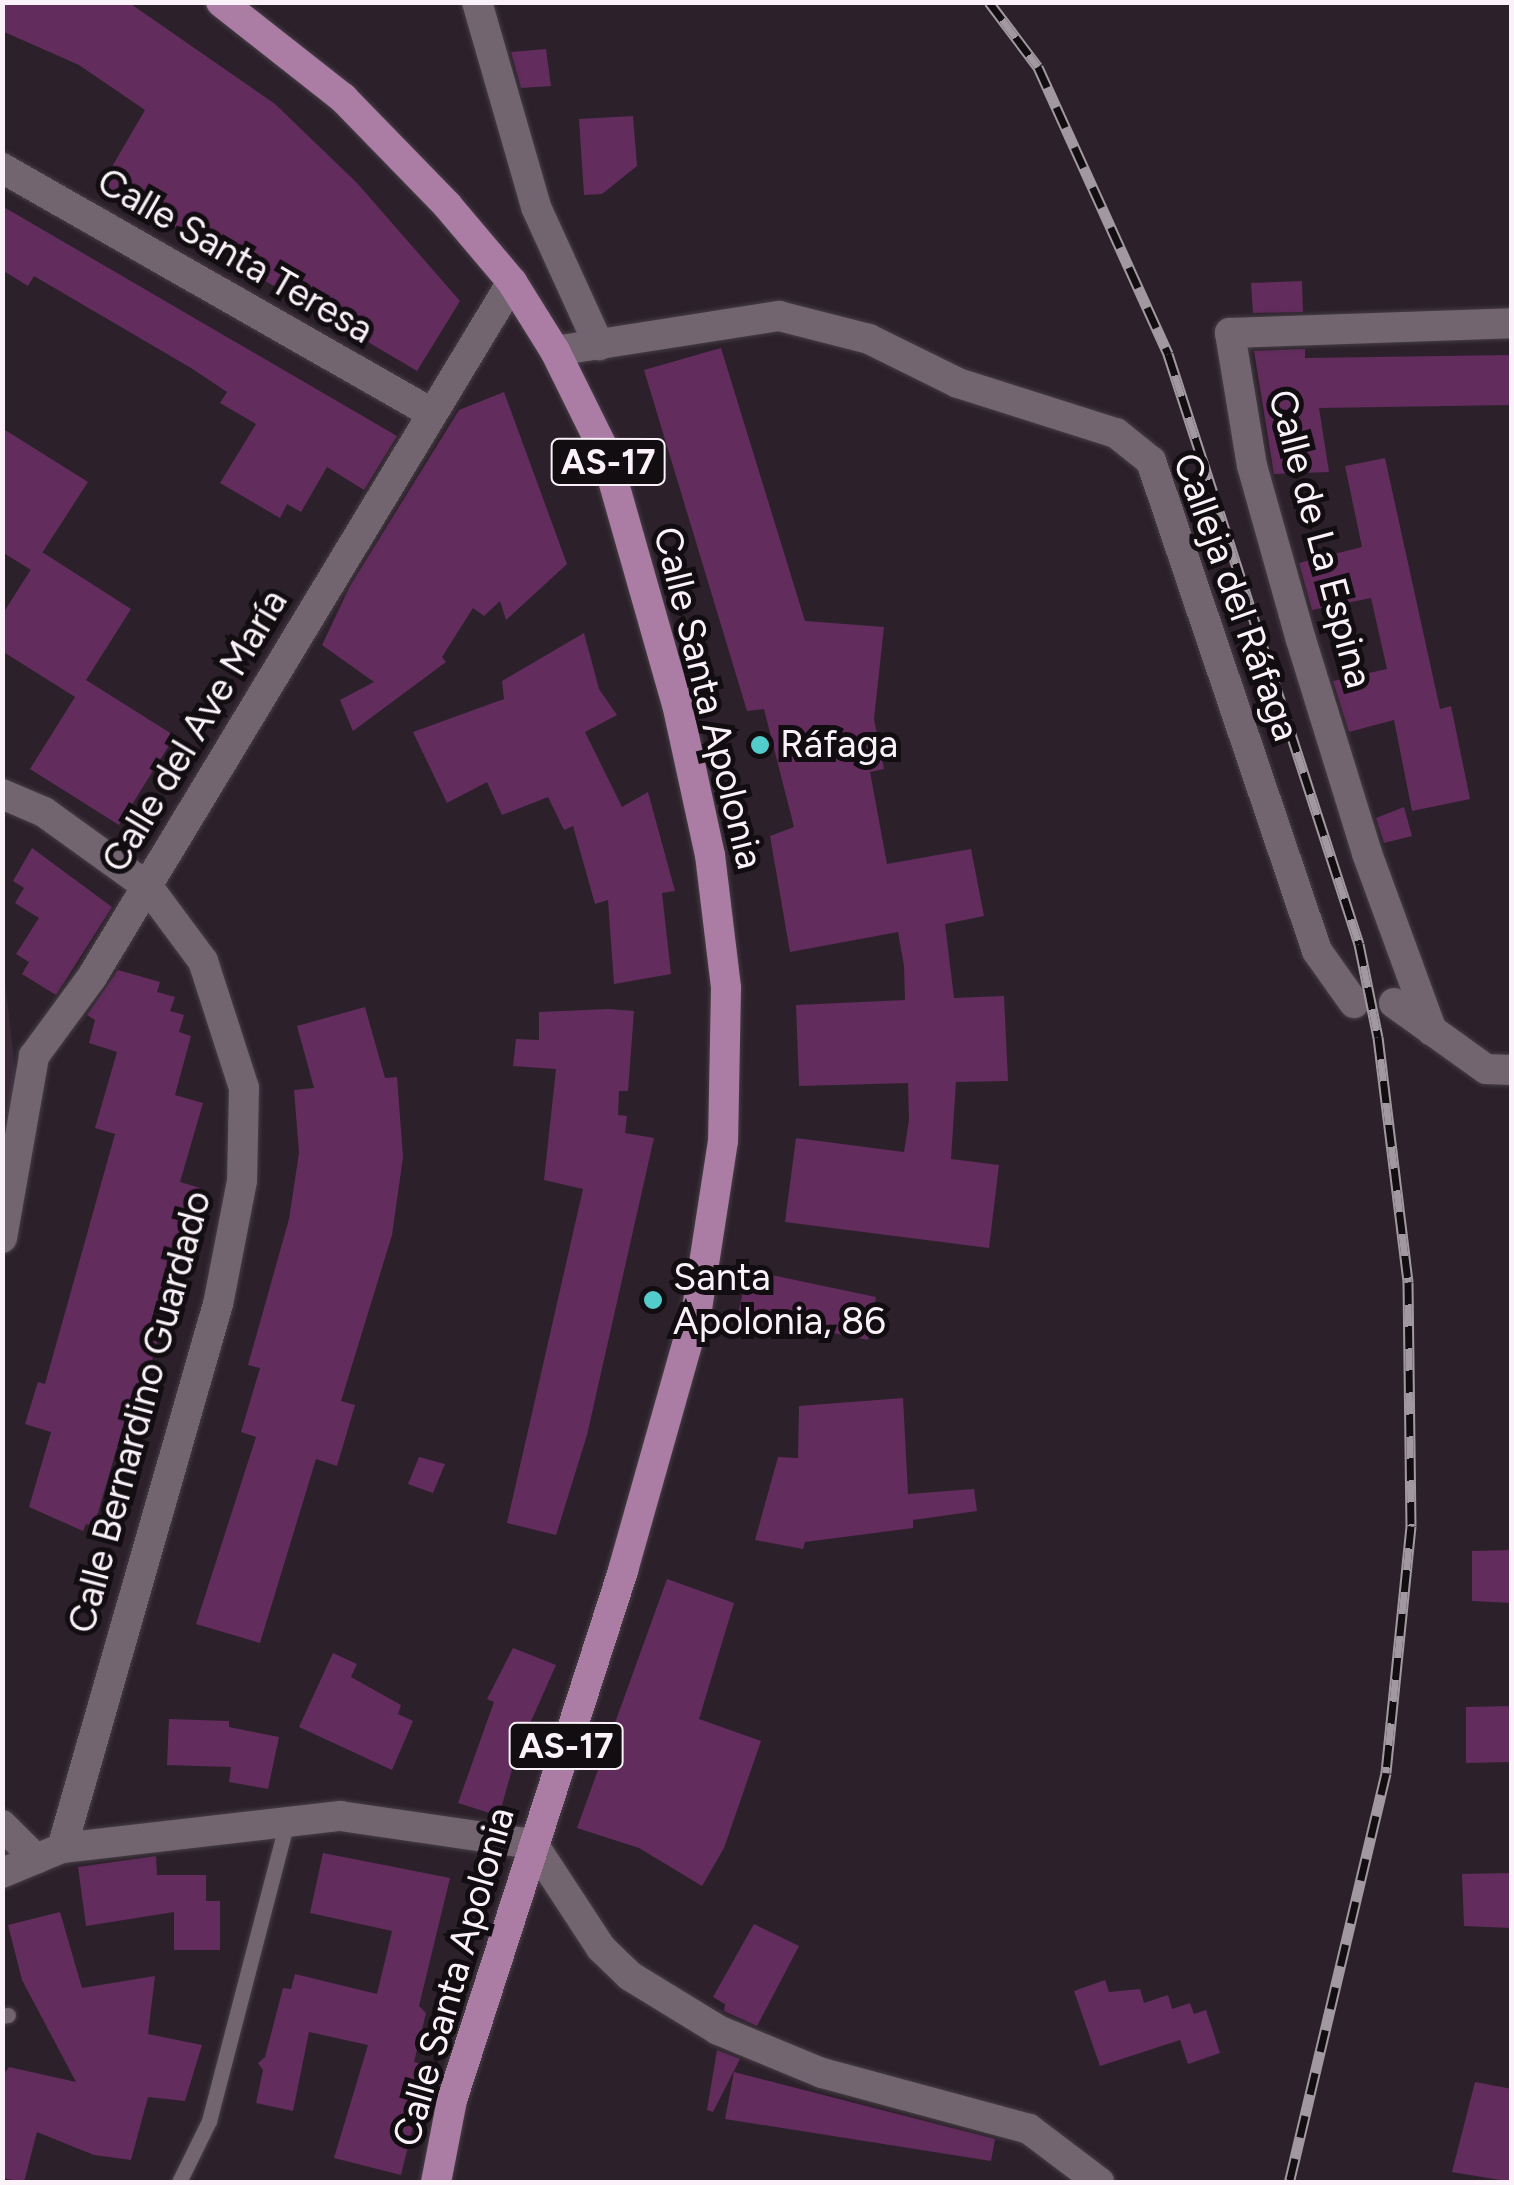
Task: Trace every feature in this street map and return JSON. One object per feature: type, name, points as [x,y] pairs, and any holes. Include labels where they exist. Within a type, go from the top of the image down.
[{"type":"main road","name":"Calle Santa Apolonia","points":[[221,2],[344,98],[512,282],[555,351],[605,452],[677,704],[710,855],[726,988],[723,1141],[696,1309],[623,1572],[452,2100],[436,2182]]},
{"type":"street","points":[[477,2],[536,207],[599,344]]},
{"type":"street","name":"Calle Santa Teresa","points":[[2,168],[430,412]]},
{"type":"street","name":"Calle del Ave María","points":[[2,1238],[34,1056],[148,888],[430,412],[512,282]]},
{"type":"street","name":"Calleja del Ráfaga","points":[[555,351],[779,316],[869,339],[974,390],[1116,433],[1151,461],[1317,950],[1354,1003]]},
{"type":"street","name":"Calle de La Espina","points":[[1432,1030],[1367,854],[1301,640],[1252,466],[1230,333],[1512,322]]},
{"type":"street","name":"Calle Bernardino Guardado","points":[[2,794],[44,812],[148,888],[203,961],[244,1088],[242,1181],[218,1304],[49,1854]]},
{"type":"street","points":[[1394,1003],[1486,1069],[1512,1070]]},
{"type":"street","points":[[2,1874],[49,1854],[340,1816],[533,1844],[601,1948],[630,1976],[718,2030],[822,2074],[1029,2128],[1100,2182]]},
{"type":"street","points":[[2,1825],[49,1854]]},
{"type":"lane","points":[[178,2182],[209,2121],[287,1822]]},
{"type":"shaded area","points":[[2,954],[16,1077],[3,1145],[2,1145]]},
{"type":"building","points":[[2,2],[128,2],[275,104],[357,183],[460,301],[417,371],[102,184],[145,110],[79,65],[2,31]]},
{"type":"building","points":[[546,49],[551,86],[521,88],[511,52]]},
{"type":"building","points":[[633,116],[637,166],[602,194],[584,195],[579,119]]},
{"type":"building","points":[[2,206],[397,436],[364,490],[327,467],[301,512],[287,504],[280,518],[220,483],[256,424],[220,403],[227,392],[191,368],[34,276],[28,286],[2,270]]},
{"type":"building","points":[[1302,281],[1303,312],[1253,313],[1251,283]]},
{"type":"building","points":[[721,348],[805,621],[884,627],[874,719],[884,769],[870,772],[887,864],[971,849],[984,916],[945,924],[954,998],[1004,996],[1008,1081],[956,1082],[951,1159],[999,1165],[989,1248],[785,1222],[796,1138],[904,1152],[909,1120],[908,1083],[799,1086],[796,1005],[905,1000],[904,966],[898,932],[790,952],[770,836],[794,827],[764,709],[747,711],[644,370]]},
{"type":"building","points":[[1305,349],[1305,358],[1512,355],[1512,405],[1319,408],[1329,472],[1274,474],[1254,351]]},
{"type":"building","points":[[504,392],[567,564],[506,620],[500,601],[484,616],[473,608],[442,657],[446,662],[353,731],[340,700],[374,682],[322,645],[350,586],[459,410]]},
{"type":"building","points":[[2,428],[88,482],[31,570],[2,552]]},
{"type":"building","points":[[1385,458],[1440,709],[1451,706],[1470,799],[1412,811],[1394,720],[1349,732],[1333,681],[1387,669],[1371,598],[1312,610],[1299,563],[1362,547],[1345,466]]},
{"type":"building","points":[[42,552],[131,609],[86,680],[175,736],[119,825],[30,769],[75,697],[2,651],[2,615]]},
{"type":"building","points":[[584,633],[599,689],[617,715],[585,732],[622,807],[648,792],[675,891],[662,893],[671,974],[614,984],[608,900],[595,904],[573,826],[564,830],[548,797],[502,815],[487,782],[447,803],[413,732],[504,699],[502,681]]},
{"type":"building","points":[[1404,807],[1412,836],[1384,843],[1376,818]]},
{"type":"building","points":[[32,848],[112,907],[56,995],[22,974],[29,962],[16,954],[39,918],[15,903],[24,888],[13,881]]},
{"type":"building","points":[[118,970],[160,982],[157,992],[175,997],[170,1011],[184,1015],[179,1032],[191,1036],[175,1095],[203,1103],[180,1182],[200,1188],[145,1386],[136,1383],[94,1526],[86,1524],[83,1531],[29,1507],[51,1432],[25,1424],[38,1382],[45,1384],[115,1134],[95,1128],[117,1052],[89,1043],[95,1020],[87,1015]]},
{"type":"building","points":[[365,1007],[385,1078],[397,1077],[403,1157],[392,1235],[341,1401],[355,1405],[337,1466],[316,1459],[260,1643],[196,1624],[256,1437],[241,1432],[260,1368],[248,1365],[289,1219],[299,1153],[294,1090],[314,1088],[297,1026]]},
{"type":"building","points":[[634,1011],[628,1091],[619,1091],[618,1115],[627,1116],[625,1133],[654,1138],[587,1435],[556,1535],[507,1523],[583,1189],[544,1180],[556,1069],[513,1066],[516,1039],[539,1040],[539,1012]]},
{"type":"building","points":[[748,1270],[876,1297],[868,1340],[738,1314]]},
{"type":"building","points":[[903,1398],[908,1494],[974,1489],[977,1511],[913,1520],[913,1528],[805,1542],[803,1549],[755,1540],[778,1457],[798,1458],[799,1406]]},
{"type":"building","points":[[419,1457],[445,1464],[433,1493],[408,1484]]},
{"type":"building","points":[[1512,1550],[1512,1603],[1472,1601],[1472,1551]]},
{"type":"building","points":[[667,1579],[734,1603],[699,1719],[761,1741],[724,1848],[702,1886],[639,1848],[577,1828]]},
{"type":"building","points":[[513,1648],[556,1665],[516,1755],[499,1816],[458,1803],[494,1702],[487,1699]]},
{"type":"building","points":[[333,1653],[357,1664],[351,1677],[401,1705],[398,1714],[413,1721],[392,1770],[299,1727]]},
{"type":"building","points":[[1512,1706],[1512,1762],[1466,1763],[1466,1707]]},
{"type":"building","points":[[169,1719],[229,1721],[229,1727],[279,1737],[268,1789],[229,1782],[231,1767],[167,1765]]},
{"type":"building","points":[[323,1853],[450,1878],[419,2006],[426,2013],[414,2062],[428,2066],[401,2175],[334,2158],[368,2045],[309,2032],[293,2111],[256,2103],[263,2070],[258,2063],[265,2057],[283,1988],[291,1989],[295,1974],[377,1994],[392,1931],[310,1913]]},
{"type":"building","points":[[156,1856],[157,1875],[206,1875],[206,1901],[220,1901],[220,1950],[174,1950],[174,1912],[86,1926],[78,1867]]},
{"type":"building","points":[[1512,1873],[1512,1928],[1464,1926],[1462,1874]]},
{"type":"building","points":[[60,1912],[82,1988],[155,1976],[148,2034],[202,2045],[185,2101],[148,2097],[131,2160],[94,2155],[37,2132],[24,2182],[2,2178],[2,2077],[9,2067],[76,2082],[22,1980],[8,1925]]},
{"type":"building","points":[[754,1924],[799,1946],[757,2026],[724,2011],[725,2004],[713,1997]]},
{"type":"building","points":[[1105,1980],[1109,1992],[1140,1989],[1144,2003],[1168,1995],[1172,2009],[1190,2003],[1194,2014],[1206,2010],[1220,2053],[1188,2064],[1180,2040],[1100,2066],[1074,1991]]},
{"type":"building","points":[[717,2050],[740,2059],[713,2112],[707,2110]]},
{"type":"building","points":[[734,2072],[995,2139],[991,2161],[725,2119]]},
{"type":"building","points":[[1475,2082],[1512,2089],[1512,2182],[1452,2172]]},
{"type":"railway","points":[[989,2],[1038,67],[1168,354],[1359,944],[1378,1037],[1408,1282],[1411,1526],[1386,1773],[1289,2182]]},
{"type":"place","name":"Ráfaga","points":[[760,745]]},
{"type":"place","name":"Santa Apolonia, 86","points":[[653,1300]]}]
